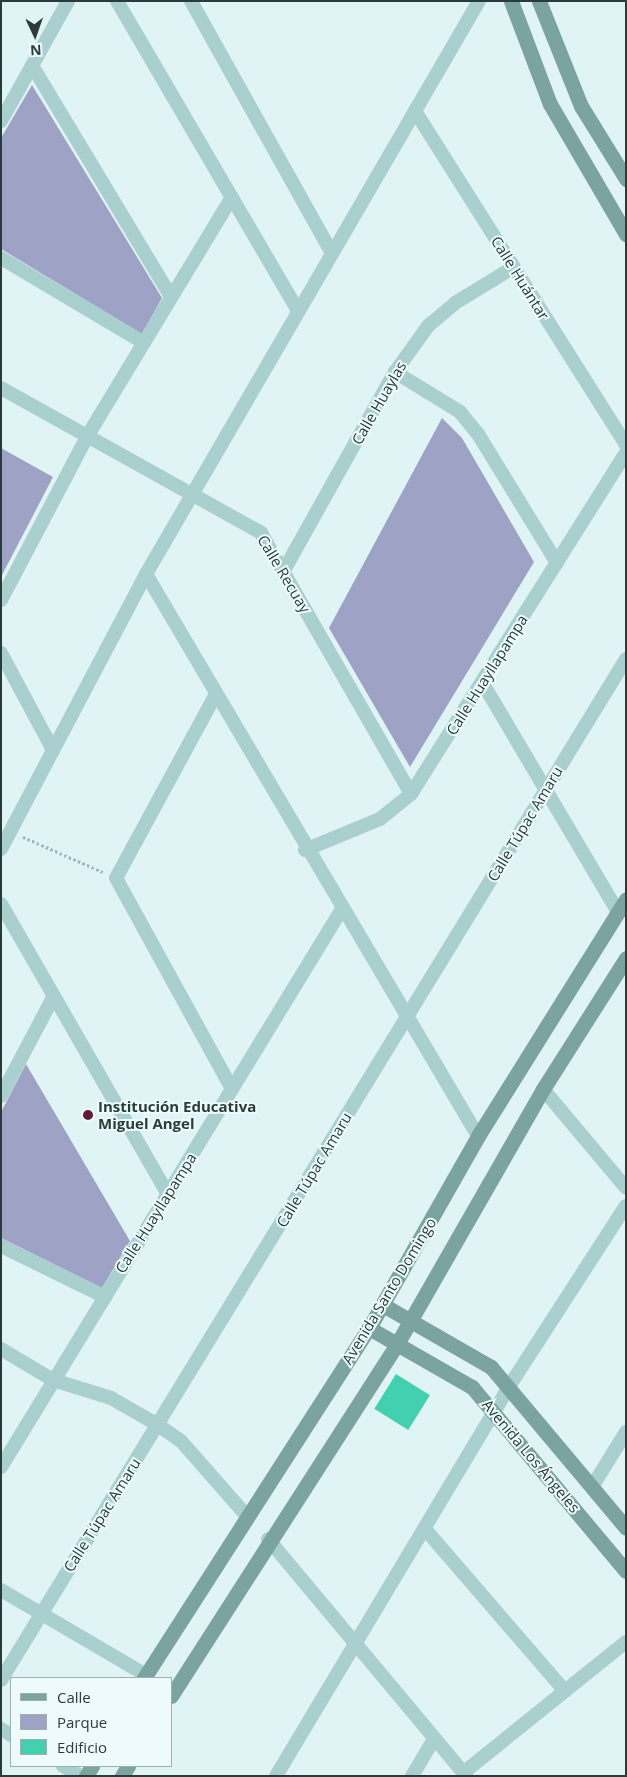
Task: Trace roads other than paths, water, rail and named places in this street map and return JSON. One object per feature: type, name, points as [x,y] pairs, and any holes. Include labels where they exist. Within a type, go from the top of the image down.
[{"type":"street","points":[[1,121],[33,67],[68,1]]},
{"type":"street","points":[[117,1],[297,309]]},
{"type":"street","points":[[191,1],[332,254]]},
{"type":"street","points":[[1,849],[146,574],[297,309],[332,254],[479,1]]},
{"type":"street","points":[[511,1],[550,104],[626,234]]},
{"type":"street","points":[[539,1],[581,106],[626,179]]},
{"type":"street","points":[[33,67],[172,297]]},
{"type":"street","name":"Calle Huántar","points":[[415,111],[626,445]]},
{"type":"street","points":[[1,600],[88,435],[232,198]]},
{"type":"street","points":[[1,258],[144,343]]},
{"type":"street","name":"Calle Huaylas","points":[[283,572],[395,372],[428,326],[455,302],[514,268]]},
{"type":"street","points":[[395,372],[460,412],[478,434],[557,563]]},
{"type":"street","name":"Calle Recuay","points":[[1,388],[193,492],[261,533],[411,794]]},
{"type":"street","name":"Calle Huayllapampa","points":[[305,850],[380,819],[411,794],[626,453]]},
{"type":"street","points":[[146,574],[305,850],[478,1136]]},
{"type":"street","points":[[1,653],[53,750]]},
{"type":"street","name":"Calle Túpac Amaru","points":[[1,1680],[626,659]]},
{"type":"street","points":[[482,682],[544,793],[618,912]]},
{"type":"street","points":[[216,694],[116,878],[232,1089]]},
{"type":"street","name":"Avenida Santo Domingo","points":[[145,1677],[246,1514],[370,1328],[478,1136],[626,899]]},
{"type":"street","points":[[1,904],[168,1195]]},
{"type":"street","name":"Calle Huayllapampa","points":[[1,1467],[342,909]]},
{"type":"street","points":[[172,1694],[268,1539],[397,1344],[543,1089],[626,958]]},
{"type":"street","points":[[1,1096],[54,996]]},
{"type":"street","points":[[543,1089],[623,1178]]},
{"type":"street","points":[[276,1776],[357,1644],[510,1385],[626,1206]]},
{"type":"street","points":[[1,1246],[105,1297]]},
{"type":"street","name":"Avenida Los Ángeles","points":[[383,1305],[491,1367],[510,1385],[626,1528]]},
{"type":"street","name":"Avenida Los Ángeles","points":[[370,1328],[472,1387],[496,1411],[626,1571]]},
{"type":"street","points":[[1,1349],[53,1380],[112,1398],[158,1425],[181,1441],[246,1514]]},
{"type":"street","points":[[592,1487],[626,1432]]},
{"type":"street","points":[[425,1529],[565,1691]]},
{"type":"street","points":[[268,1539],[464,1774],[626,1642]]},
{"type":"street","points":[[1,1590],[145,1677]]},
{"type":"street","points":[[412,1776],[434,1739]]},
{"type":"street","points":[[65,1767],[80,1776]]},
{"type":"place","name":"Institución Educativa Miguel Angel","points":[[88,1115]]}]
